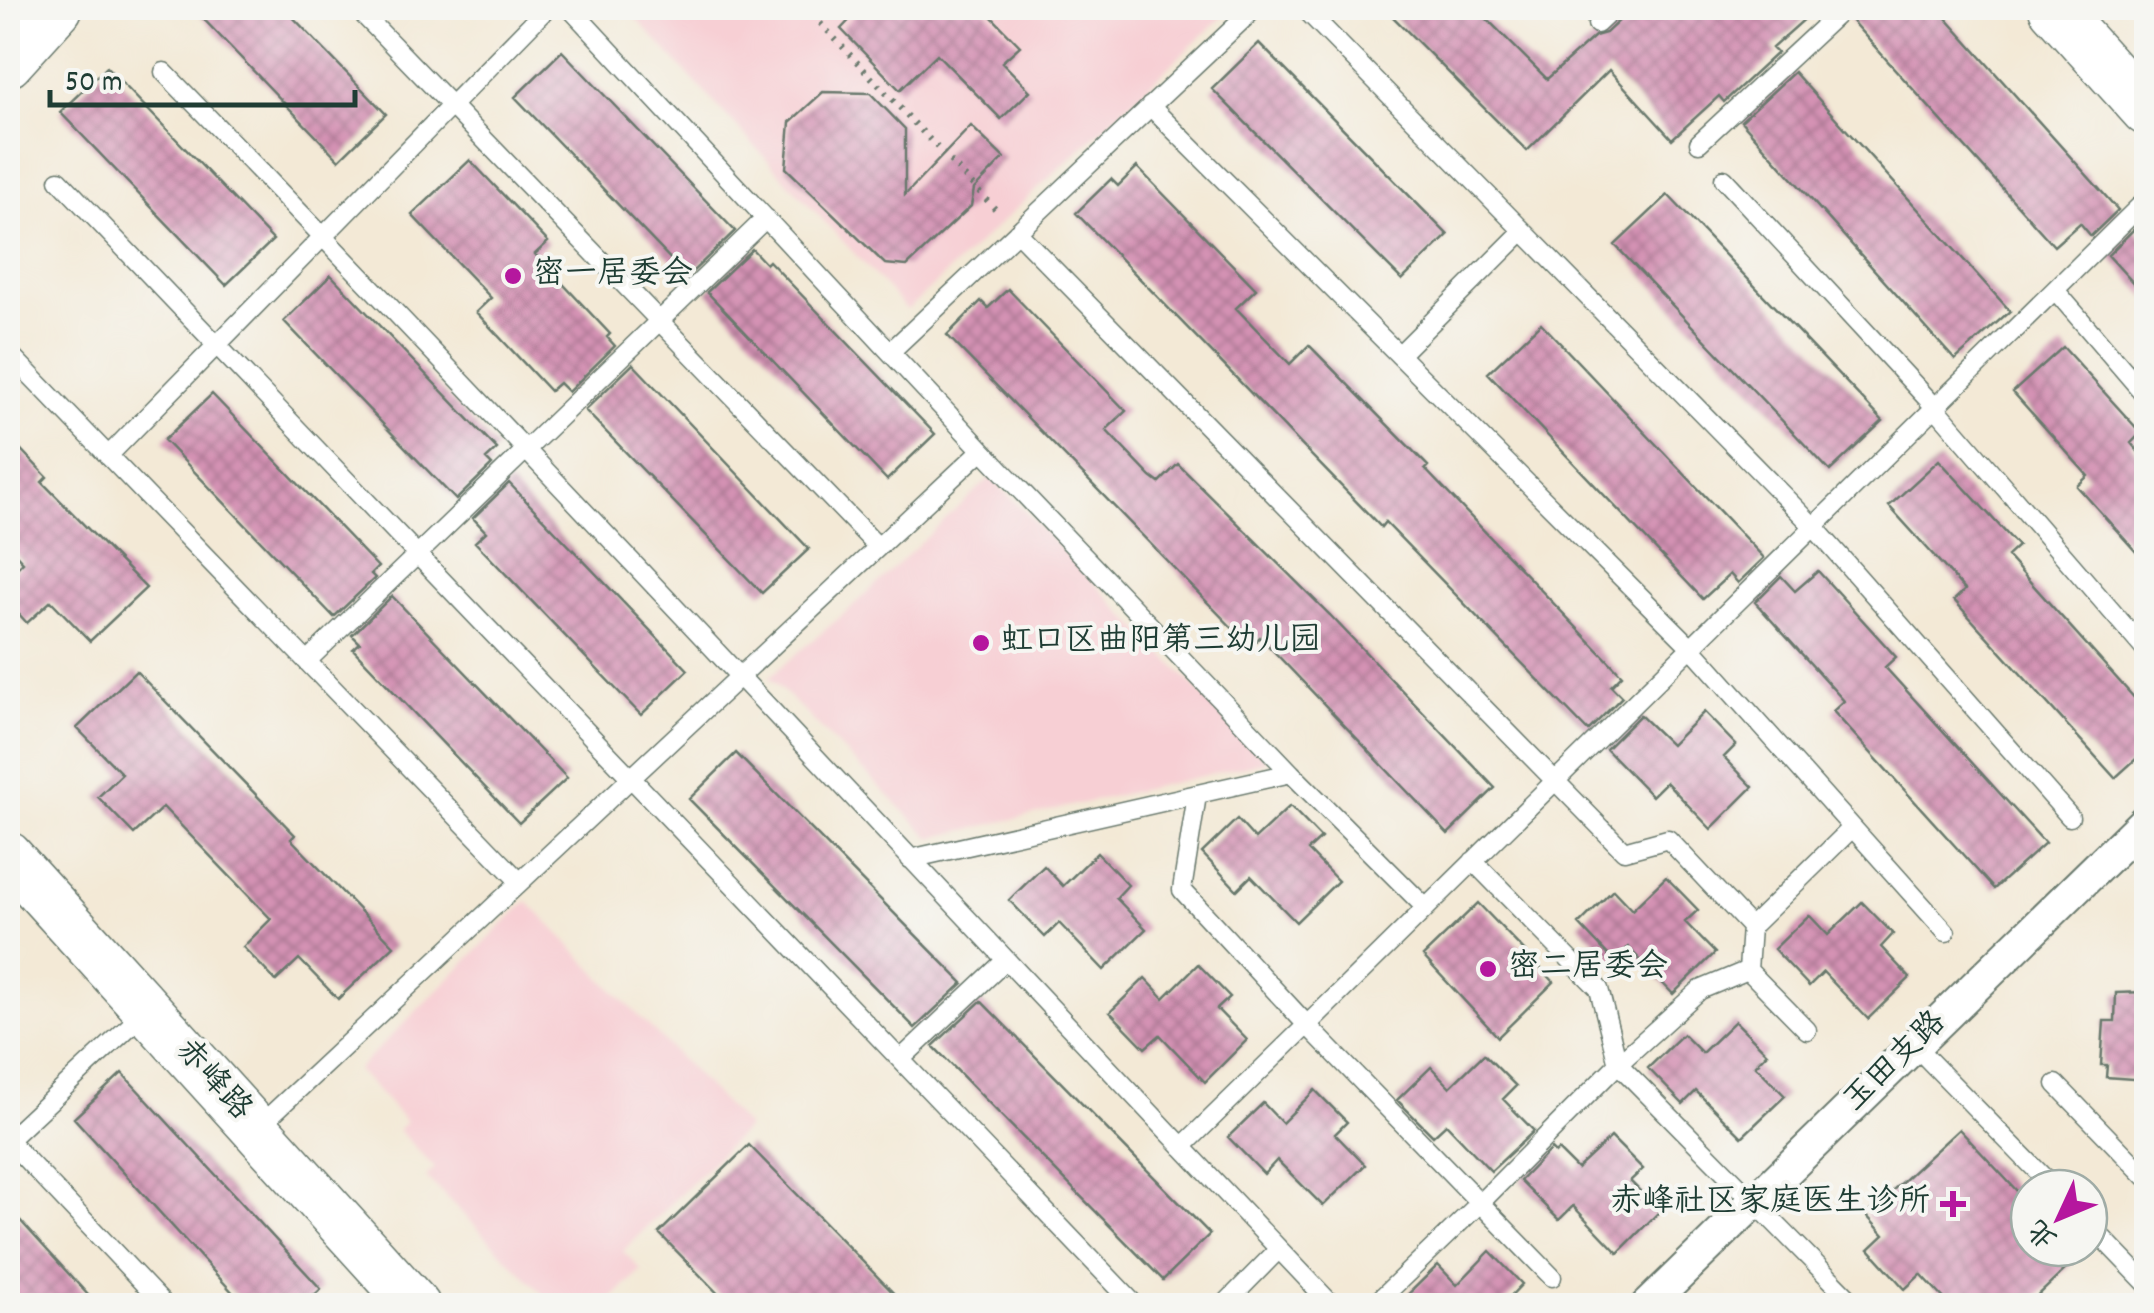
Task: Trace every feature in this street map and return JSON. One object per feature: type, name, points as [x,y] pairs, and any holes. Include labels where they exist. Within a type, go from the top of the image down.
[{"type":"street","points":[[8,64],[58,8]]},
{"type":"street","points":[[2052,8],[2146,111]]},
{"type":"street","name":"玉田支路","points":[[1646,1306],[1914,1045],[2142,834]]},
{"type":"street","name":"赤峰路","points":[[8,856],[416,1306]]},
{"type":"lane","points":[[357,8],[878,547]]},
{"type":"lane","points":[[108,456],[547,8]]},
{"type":"lane","points":[[570,8],[982,450],[1426,908]]},
{"type":"lane","points":[[890,352],[1256,8]]},
{"type":"lane","points":[[1304,8],[1814,526],[2070,818]]},
{"type":"lane","points":[[1597,24],[1614,8]]},
{"type":"lane","points":[[1699,143],[1844,8]]},
{"type":"lane","points":[[164,72],[528,448],[738,678],[1334,1306]]},
{"type":"lane","points":[[1150,106],[1691,647],[1946,932]]},
{"type":"lane","points":[[1724,179],[1935,407],[2146,651]]},
{"type":"lane","points":[[59,180],[1136,1306]]},
{"type":"lane","points":[[1182,1147],[2146,200]]},
{"type":"lane","points":[[307,662],[766,218]]},
{"type":"lane","points":[[1017,232],[1624,851],[1668,839],[1751,927]]},
{"type":"lane","points":[[1399,356],[1523,232]]},
{"type":"lane","points":[[2055,290],[2146,396]]},
{"type":"lane","points":[[8,352],[520,882]]},
{"type":"lane","points":[[256,1129],[982,450]]},
{"type":"lane","points":[[910,859],[1291,773]]},
{"type":"lane","points":[[1197,795],[1182,890],[1552,1277]]},
{"type":"lane","points":[[1807,1030],[1748,970],[1751,927],[1852,828]]},
{"type":"lane","points":[[1473,861],[1599,989],[1618,1064],[1857,1306]]},
{"type":"lane","points":[[902,1058],[1006,960]]},
{"type":"lane","points":[[1373,1306],[1618,1064],[1700,990],[1748,970]]},
{"type":"lane","points":[[148,1010],[8,1140],[164,1306]]},
{"type":"lane","points":[[1914,1045],[2034,1168]]},
{"type":"lane","points":[[2056,1084],[2146,1177]]},
{"type":"lane","points":[[2109,1245],[2146,1283]]},
{"type":"lane","points":[[1223,1306],[1279,1249]]},
{"type":"path","points":[[806,8],[1017,232]]},
{"type":"shaded area","points":[[626,8],[1232,8],[907,310]]},
{"type":"shaded area","name":"虹口区曲阳第三幼儿园","points":[[991,477],[1267,761],[931,838],[769,677],[851,608]]},
{"type":"shaded area","points":[[527,901],[747,1127],[623,1251],[641,1270],[605,1305],[536,1304],[544,1295],[426,1177],[435,1168],[398,1130],[406,1122],[357,1070]]},
{"type":"building","points":[[193,8],[284,8],[386,114],[339,160]]},
{"type":"building","points":[[861,8],[983,8],[1020,46],[1002,62],[1030,91],[1001,119],[937,54],[900,90],[841,29]]},
{"type":"building","points":[[1384,8],[1476,8],[1547,79],[1595,36],[1606,33],[1623,17],[1626,8],[1817,8],[1772,48],[1777,53],[1724,102],[1719,96],[1672,139],[1609,70],[1527,151]]},
{"type":"building","points":[[1856,8],[1937,8],[2118,210],[2091,236],[2080,223],[2054,246],[1850,19]]},
{"type":"building","points":[[1259,43],[1448,235],[1402,280],[1212,89]]},
{"type":"building","points":[[562,51],[735,231],[690,274],[683,267],[681,270],[515,97]]},
{"type":"building","points":[[107,67],[273,240],[226,285],[60,112]]},
{"type":"building","points":[[1794,72],[2010,311],[1955,360],[1741,121]]},
{"type":"building","points":[[823,92],[870,93],[905,129],[905,195],[971,126],[1004,158],[974,189],[971,206],[907,266],[885,264],[786,168],[790,122]]},
{"type":"building","name":"密一居委会","points":[[470,160],[548,242],[535,254],[610,334],[607,337],[615,346],[568,392],[559,383],[550,391],[476,312],[491,298],[412,215]]},
{"type":"building","points":[[1137,167],[1256,289],[1236,308],[1290,364],[1309,345],[1428,466],[1425,469],[1622,675],[1611,686],[1622,697],[1588,731],[1385,522],[1381,527],[1076,213],[1111,179],[1118,186]]},
{"type":"building","points":[[1668,195],[1883,421],[1830,471],[1615,245]]},
{"type":"building","points":[[2135,228],[2146,241],[2146,297],[2108,255]]},
{"type":"building","points":[[752,249],[766,264],[769,261],[935,434],[887,480],[707,292]]},
{"type":"building","points":[[331,275],[497,449],[486,459],[492,465],[456,500],[284,321]]},
{"type":"building","points":[[1008,289],[1126,411],[1106,430],[1151,477],[1159,483],[1178,464],[1330,615],[1495,788],[1448,834],[1260,637],[1250,646],[947,335],[981,301],[988,308]]},
{"type":"building","points":[[1541,323],[1764,558],[1738,583],[1730,574],[1703,599],[1488,373]]},
{"type":"building","points":[[2063,347],[2141,433],[2131,443],[2146,461],[2146,563],[2077,486],[2088,476],[2013,392]]},
{"type":"building","points":[[633,364],[809,549],[762,593],[585,410]]},
{"type":"building","points":[[212,394],[378,567],[371,574],[375,578],[334,617],[164,440]]},
{"type":"building","points":[[8,436],[47,477],[42,482],[146,588],[90,641],[51,601],[27,623],[8,602],[8,577],[23,562],[8,546]]},
{"type":"building","points":[[1939,460],[2018,546],[2007,556],[2146,711],[2146,750],[2115,778],[1954,600],[1965,590],[1889,506]]},
{"type":"building","points":[[509,483],[688,670],[641,715],[475,542],[486,532],[473,518]]},
{"type":"building","points":[[1818,571],[1896,657],[1885,667],[2045,843],[1994,889],[1833,711],[1844,701],[1755,602],[1781,576],[1795,591]]},
{"type":"building","points":[[392,596],[567,778],[519,823],[353,649],[360,643],[352,635]]},
{"type":"building","points":[[136,671],[295,835],[291,839],[394,946],[338,999],[299,959],[276,981],[243,947],[271,919],[163,807],[134,834],[98,797],[122,774],[77,728]]},
{"type":"building","points":[[1704,712],[1736,745],[1724,757],[1753,787],[1711,829],[1666,782],[1652,796],[1606,749],[1640,715],[1671,745]]},
{"type":"building","points":[[736,753],[963,983],[915,1028],[689,799]]},
{"type":"building","points":[[1290,806],[1321,838],[1308,850],[1338,881],[1296,922],[1251,876],[1237,890],[1202,853],[1237,819],[1255,839]]},
{"type":"building","points":[[1097,853],[1128,885],[1116,898],[1146,929],[1104,970],[1059,923],[1045,937],[1009,900],[1044,866],[1063,886]]},
{"type":"building","points":[[1666,877],[1698,910],[1685,922],[1715,953],[1673,994],[1628,947],[1614,961],[1579,924],[1613,890],[1632,910]]},
{"type":"building","points":[[1862,902],[1893,934],[1881,947],[1910,978],[1868,1019],[1823,972],[1809,986],[1774,949],[1809,915],[1828,935]]},
{"type":"building","name":"密二居委会","points":[[1478,903],[1554,982],[1498,1037],[1423,956]]},
{"type":"building","points":[[1198,964],[1230,997],[1217,1009],[1247,1040],[1205,1082],[1160,1035],[1145,1048],[1110,1012],[1145,978],[1164,998]]},
{"type":"building","points":[[2146,992],[2146,1080],[2106,1077],[2107,1065],[2101,1065],[2104,1021],[2115,1021],[2116,993]]},
{"type":"building","points":[[981,1001],[1210,1234],[1163,1280],[933,1046]]},
{"type":"building","points":[[1735,1021],[1767,1053],[1755,1065],[1785,1096],[1742,1137],[1696,1091],[1683,1104],[1648,1068],[1683,1034],[1702,1053]]},
{"type":"building","points":[[1484,1054],[1516,1086],[1503,1099],[1534,1131],[1491,1171],[1446,1124],[1433,1136],[1397,1100],[1431,1067],[1450,1087]]},
{"type":"building","points":[[122,1073],[321,1289],[303,1306],[245,1306],[74,1118]]},
{"type":"building","points":[[1315,1090],[1347,1122],[1335,1134],[1365,1165],[1323,1206],[1277,1160],[1264,1174],[1228,1137],[1263,1103],[1282,1123]]},
{"type":"building","name":"赤峰社区家庭医生诊所","points":[[1959,1129],[2009,1182],[2009,1268],[2067,1268],[2027,1306],[1951,1306],[1921,1274],[1905,1289],[1869,1249],[1884,1235],[1866,1215]]},
{"type":"building","points":[[1611,1137],[1643,1169],[1630,1181],[1660,1211],[1618,1253],[1573,1206],[1559,1220],[1520,1181],[1551,1149],[1555,1153],[1558,1150],[1577,1169]]},
{"type":"building","points":[[749,1145],[906,1306],[730,1306],[659,1233]]},
{"type":"building","points":[[8,1207],[98,1306],[8,1306]]},
{"type":"building","points":[[1490,1251],[1522,1284],[1501,1306],[1396,1306],[1438,1265],[1457,1285]]},
{"type":"place","name":"密一居委会","points":[[513,276]]},
{"type":"place","name":"虹口区曲阳第三幼儿园","points":[[981,643]]},
{"type":"place","name":"密二居委会","points":[[1488,969]]},
{"type":"place","name":"赤峰社区家庭医生诊所","points":[[1953,1204]]}]
